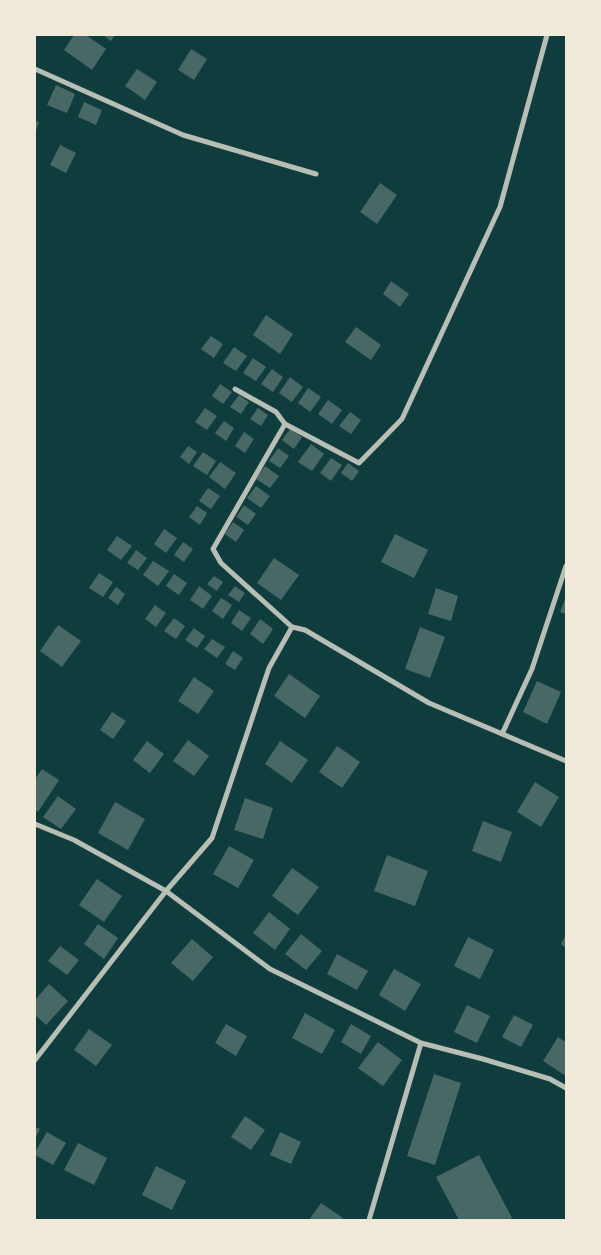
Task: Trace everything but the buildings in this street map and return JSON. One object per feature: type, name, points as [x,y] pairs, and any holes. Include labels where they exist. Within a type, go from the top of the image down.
[{"type":"street","points":[[235,388],[276,412],[285,424],[359,463],[402,419],[500,207],[547,35]]},
{"type":"street","points":[[35,69],[184,135],[316,174]]},
{"type":"street","points":[[285,424],[213,549],[221,563],[292,627],[305,630],[429,703],[566,761]]},
{"type":"street","points":[[502,734],[532,670],[566,566]]},
{"type":"street","points":[[35,1060],[166,890],[212,838],[269,668],[292,627]]},
{"type":"street","points":[[35,824],[74,840],[166,890],[270,969],[421,1043],[483,1058],[550,1080],[566,1088]]},
{"type":"street","points":[[368,1220],[421,1043]]}]
